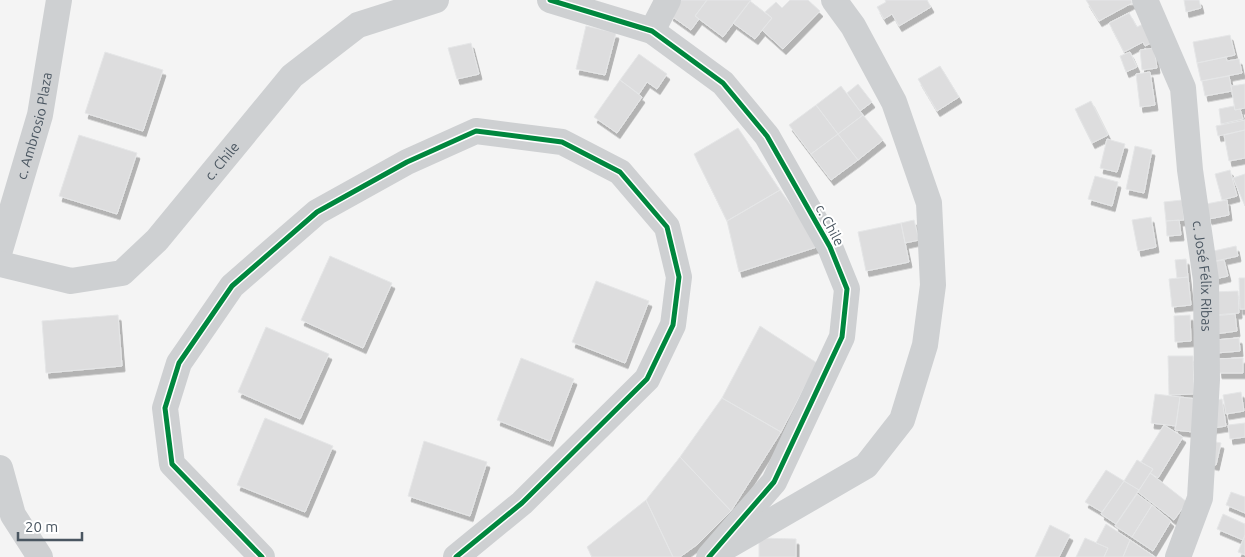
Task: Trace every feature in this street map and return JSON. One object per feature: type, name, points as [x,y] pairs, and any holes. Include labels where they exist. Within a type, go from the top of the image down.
[{"type":"street","name":"c. Ambrosio Plaza","points":[[0,250],[40,115],[59,0]]},
{"type":"street","name":"c. Chile","points":[[0,264],[71,281],[122,273],[157,240],[292,76],[358,25],[436,0]]},
{"type":"street","name":"c. Chile","points":[[550,0],[652,31],[723,83],[767,136],[830,247],[846,289],[842,337],[774,482],[710,556]]},
{"type":"street","points":[[652,31],[668,0]]},
{"type":"street","name":"c. Chile","points":[[710,556],[866,466],[902,420],[925,345],[933,285],[929,203],[894,102],[853,26],[834,0]]},
{"type":"street","name":"c. José Félix Ribas","points":[[1144,0],[1183,88],[1190,170],[1206,280],[1207,380],[1200,498],[1178,557]]},
{"type":"street","points":[[262,557],[172,464],[165,408],[179,363],[232,286],[317,212],[407,162],[476,130],[562,142],[620,172],[667,227],[678,278],[673,325],[647,379],[522,503],[456,557]]},
{"type":"street","points":[[0,468],[13,515],[40,557]]},
{"type":"building","points":[[681,0],[707,0],[695,16],[699,19],[691,30],[670,15]]},
{"type":"building","points":[[707,0],[751,0],[723,37],[695,16]]},
{"type":"building","points":[[790,0],[808,0],[820,11],[783,49],[762,30],[772,18],[765,12],[776,2],[782,8]]},
{"type":"building","points":[[885,0],[927,0],[931,7],[899,26],[892,14],[884,19],[877,7],[886,2]]},
{"type":"building","points":[[1086,0],[1131,0],[1132,3],[1099,21]]},
{"type":"building","points":[[1184,0],[1199,0],[1201,8],[1186,12]]},
{"type":"building","points":[[750,1],[772,18],[755,39],[733,23]]},
{"type":"building","points":[[1129,13],[1137,27],[1143,24],[1153,42],[1145,46],[1143,42],[1124,52],[1109,23]]},
{"type":"building","points":[[586,26],[616,33],[605,75],[576,69]]},
{"type":"building","points":[[1230,35],[1235,55],[1197,63],[1193,42]]},
{"type":"building","points":[[471,43],[479,74],[457,79],[448,48]]},
{"type":"building","points":[[1154,48],[1157,68],[1142,70],[1140,50]]},
{"type":"building","points":[[105,52],[163,70],[143,131],[85,113]]},
{"type":"building","points":[[1130,52],[1137,67],[1126,72],[1120,56]]},
{"type":"building","points":[[639,54],[667,74],[657,89],[647,82],[639,94],[620,80]]},
{"type":"building","points":[[1226,57],[1227,61],[1239,59],[1242,73],[1201,81],[1197,63]]},
{"type":"building","points":[[940,66],[959,97],[937,111],[918,79]]},
{"type":"building","points":[[1150,72],[1155,105],[1140,107],[1136,74]]},
{"type":"building","points":[[1229,76],[1232,91],[1205,96],[1202,81]]},
{"type":"building","points":[[620,80],[642,97],[617,133],[594,117]]},
{"type":"building","points":[[858,84],[872,102],[860,111],[847,93]]},
{"type":"building","points":[[1245,84],[1245,108],[1235,110],[1231,86]]},
{"type":"building","points":[[841,86],[863,115],[838,134],[816,105]]},
{"type":"building","points":[[1091,101],[1108,135],[1092,143],[1075,109]]},
{"type":"building","points":[[816,105],[838,134],[811,154],[789,125]]},
{"type":"building","points":[[1234,106],[1235,110],[1240,109],[1243,119],[1221,124],[1219,109]]},
{"type":"building","points":[[863,115],[883,140],[858,160],[838,134]]},
{"type":"building","points":[[1245,120],[1245,130],[1218,136],[1216,126]]},
{"type":"building","points":[[738,128],[780,190],[727,221],[694,154]]},
{"type":"building","points":[[1245,130],[1245,158],[1229,161],[1224,135]]},
{"type":"building","points":[[838,134],[858,160],[831,180],[811,154]]},
{"type":"building","points":[[79,135],[137,153],[117,214],[59,196]]},
{"type":"building","points":[[1107,139],[1125,144],[1117,172],[1100,168]]},
{"type":"building","points":[[1135,146],[1152,150],[1144,193],[1126,189]]},
{"type":"building","points":[[1230,170],[1237,196],[1222,200],[1215,174]]},
{"type":"building","points":[[1245,174],[1245,206],[1233,178]]},
{"type":"building","points":[[1095,176],[1118,182],[1112,206],[1088,199]]},
{"type":"building","points":[[780,190],[820,246],[739,272],[727,221]]},
{"type":"building","points":[[1182,200],[1184,220],[1166,221],[1164,202]]},
{"type":"building","points":[[1227,200],[1229,215],[1209,219],[1206,204]]},
{"type":"building","points":[[1151,217],[1156,247],[1138,251],[1132,220]]},
{"type":"building","points":[[914,220],[919,240],[905,243],[901,223]]},
{"type":"building","points":[[1179,220],[1181,235],[1167,236],[1166,221]]},
{"type":"building","points":[[901,223],[909,262],[866,271],[858,232]]},
{"type":"building","points":[[1236,246],[1238,256],[1211,262],[1209,252]]},
{"type":"building","points":[[330,256],[392,283],[363,348],[301,320]]},
{"type":"building","points":[[1186,259],[1188,277],[1177,278],[1175,260]]},
{"type":"building","points":[[1224,260],[1228,276],[1215,279],[1211,262]]},
{"type":"building","points":[[1188,277],[1191,305],[1172,307],[1169,279]]},
{"type":"building","points":[[1239,278],[1245,278],[1245,309],[1240,309]]},
{"type":"building","points":[[596,281],[649,301],[625,363],[572,342]]},
{"type":"building","points":[[1238,291],[1239,313],[1214,315],[1213,292]]},
{"type":"building","points":[[1235,314],[1237,331],[1215,334],[1213,316]]},
{"type":"building","points":[[118,315],[122,366],[46,373],[42,321]]},
{"type":"building","points":[[1190,315],[1191,341],[1175,342],[1174,316]]},
{"type":"building","points":[[760,326],[817,363],[781,432],[722,398]]},
{"type":"building","points":[[266,327],[329,354],[300,419],[238,392]]},
{"type":"building","points":[[1239,338],[1240,351],[1216,353],[1215,340]]},
{"type":"building","points":[[1168,356],[1193,356],[1194,394],[1169,395]]},
{"type":"building","points":[[521,358],[574,379],[550,441],[497,420]]},
{"type":"building","points":[[1243,358],[1243,373],[1219,373],[1218,359]]},
{"type":"building","points":[[1241,392],[1244,411],[1226,414],[1223,395]]},
{"type":"building","points":[[1155,394],[1180,397],[1176,426],[1151,423]]},
{"type":"building","points":[[1180,397],[1197,399],[1193,432],[1175,430]]},
{"type":"building","points":[[722,398],[781,432],[731,511],[680,457]]},
{"type":"building","points":[[1222,399],[1226,426],[1213,428],[1209,401]]},
{"type":"building","points":[[265,418],[333,446],[305,512],[237,485]]},
{"type":"building","points":[[1245,423],[1245,437],[1230,439],[1228,425]]},
{"type":"building","points":[[1164,425],[1183,437],[1158,478],[1150,473],[1153,469],[1141,462]]},
{"type":"building","points":[[424,441],[487,462],[470,516],[408,496]]},
{"type":"building","points":[[1211,441],[1221,443],[1216,465],[1205,462]]},
{"type":"building","points":[[680,457],[731,511],[698,544],[680,557],[673,557],[646,500]]},
{"type":"building","points":[[1137,460],[1153,469],[1139,490],[1124,481]]},
{"type":"building","points":[[1106,470],[1124,481],[1102,512],[1085,502]]},
{"type":"building","points":[[1150,473],[1187,502],[1174,520],[1138,492]]},
{"type":"building","points":[[1124,481],[1139,490],[1116,524],[1101,514]]},
{"type":"building","points":[[1231,492],[1245,497],[1245,513],[1226,505]]},
{"type":"building","points":[[1137,494],[1152,505],[1132,537],[1115,526]]},
{"type":"building","points":[[646,500],[673,557],[592,557],[587,547]]},
{"type":"building","points":[[1152,505],[1171,521],[1153,551],[1132,537]]},
{"type":"building","points":[[1223,514],[1245,524],[1243,540],[1217,529]]},
{"type":"building","points":[[1106,524],[1130,540],[1123,557],[1104,557],[1108,548],[1096,543]]},
{"type":"building","points":[[1050,525],[1070,535],[1059,557],[1035,557]]},
{"type":"building","points":[[1245,535],[1245,555],[1238,552]]},
{"type":"building","points":[[759,538],[796,539],[796,557],[759,557]]},
{"type":"building","points":[[1085,538],[1108,548],[1104,557],[1076,557]]},
{"type":"building","points":[[1130,540],[1155,557],[1123,557]]},
{"type":"cycle path","points":[[550,0],[652,31],[723,83],[767,136],[830,247],[847,289],[842,337],[774,482],[709,557]]},
{"type":"cycle path","points":[[262,557],[172,464],[165,408],[179,363],[232,286],[317,212],[407,162],[476,131],[562,142],[620,172],[667,227],[679,277],[673,325],[647,379],[522,503],[456,557]]}]
